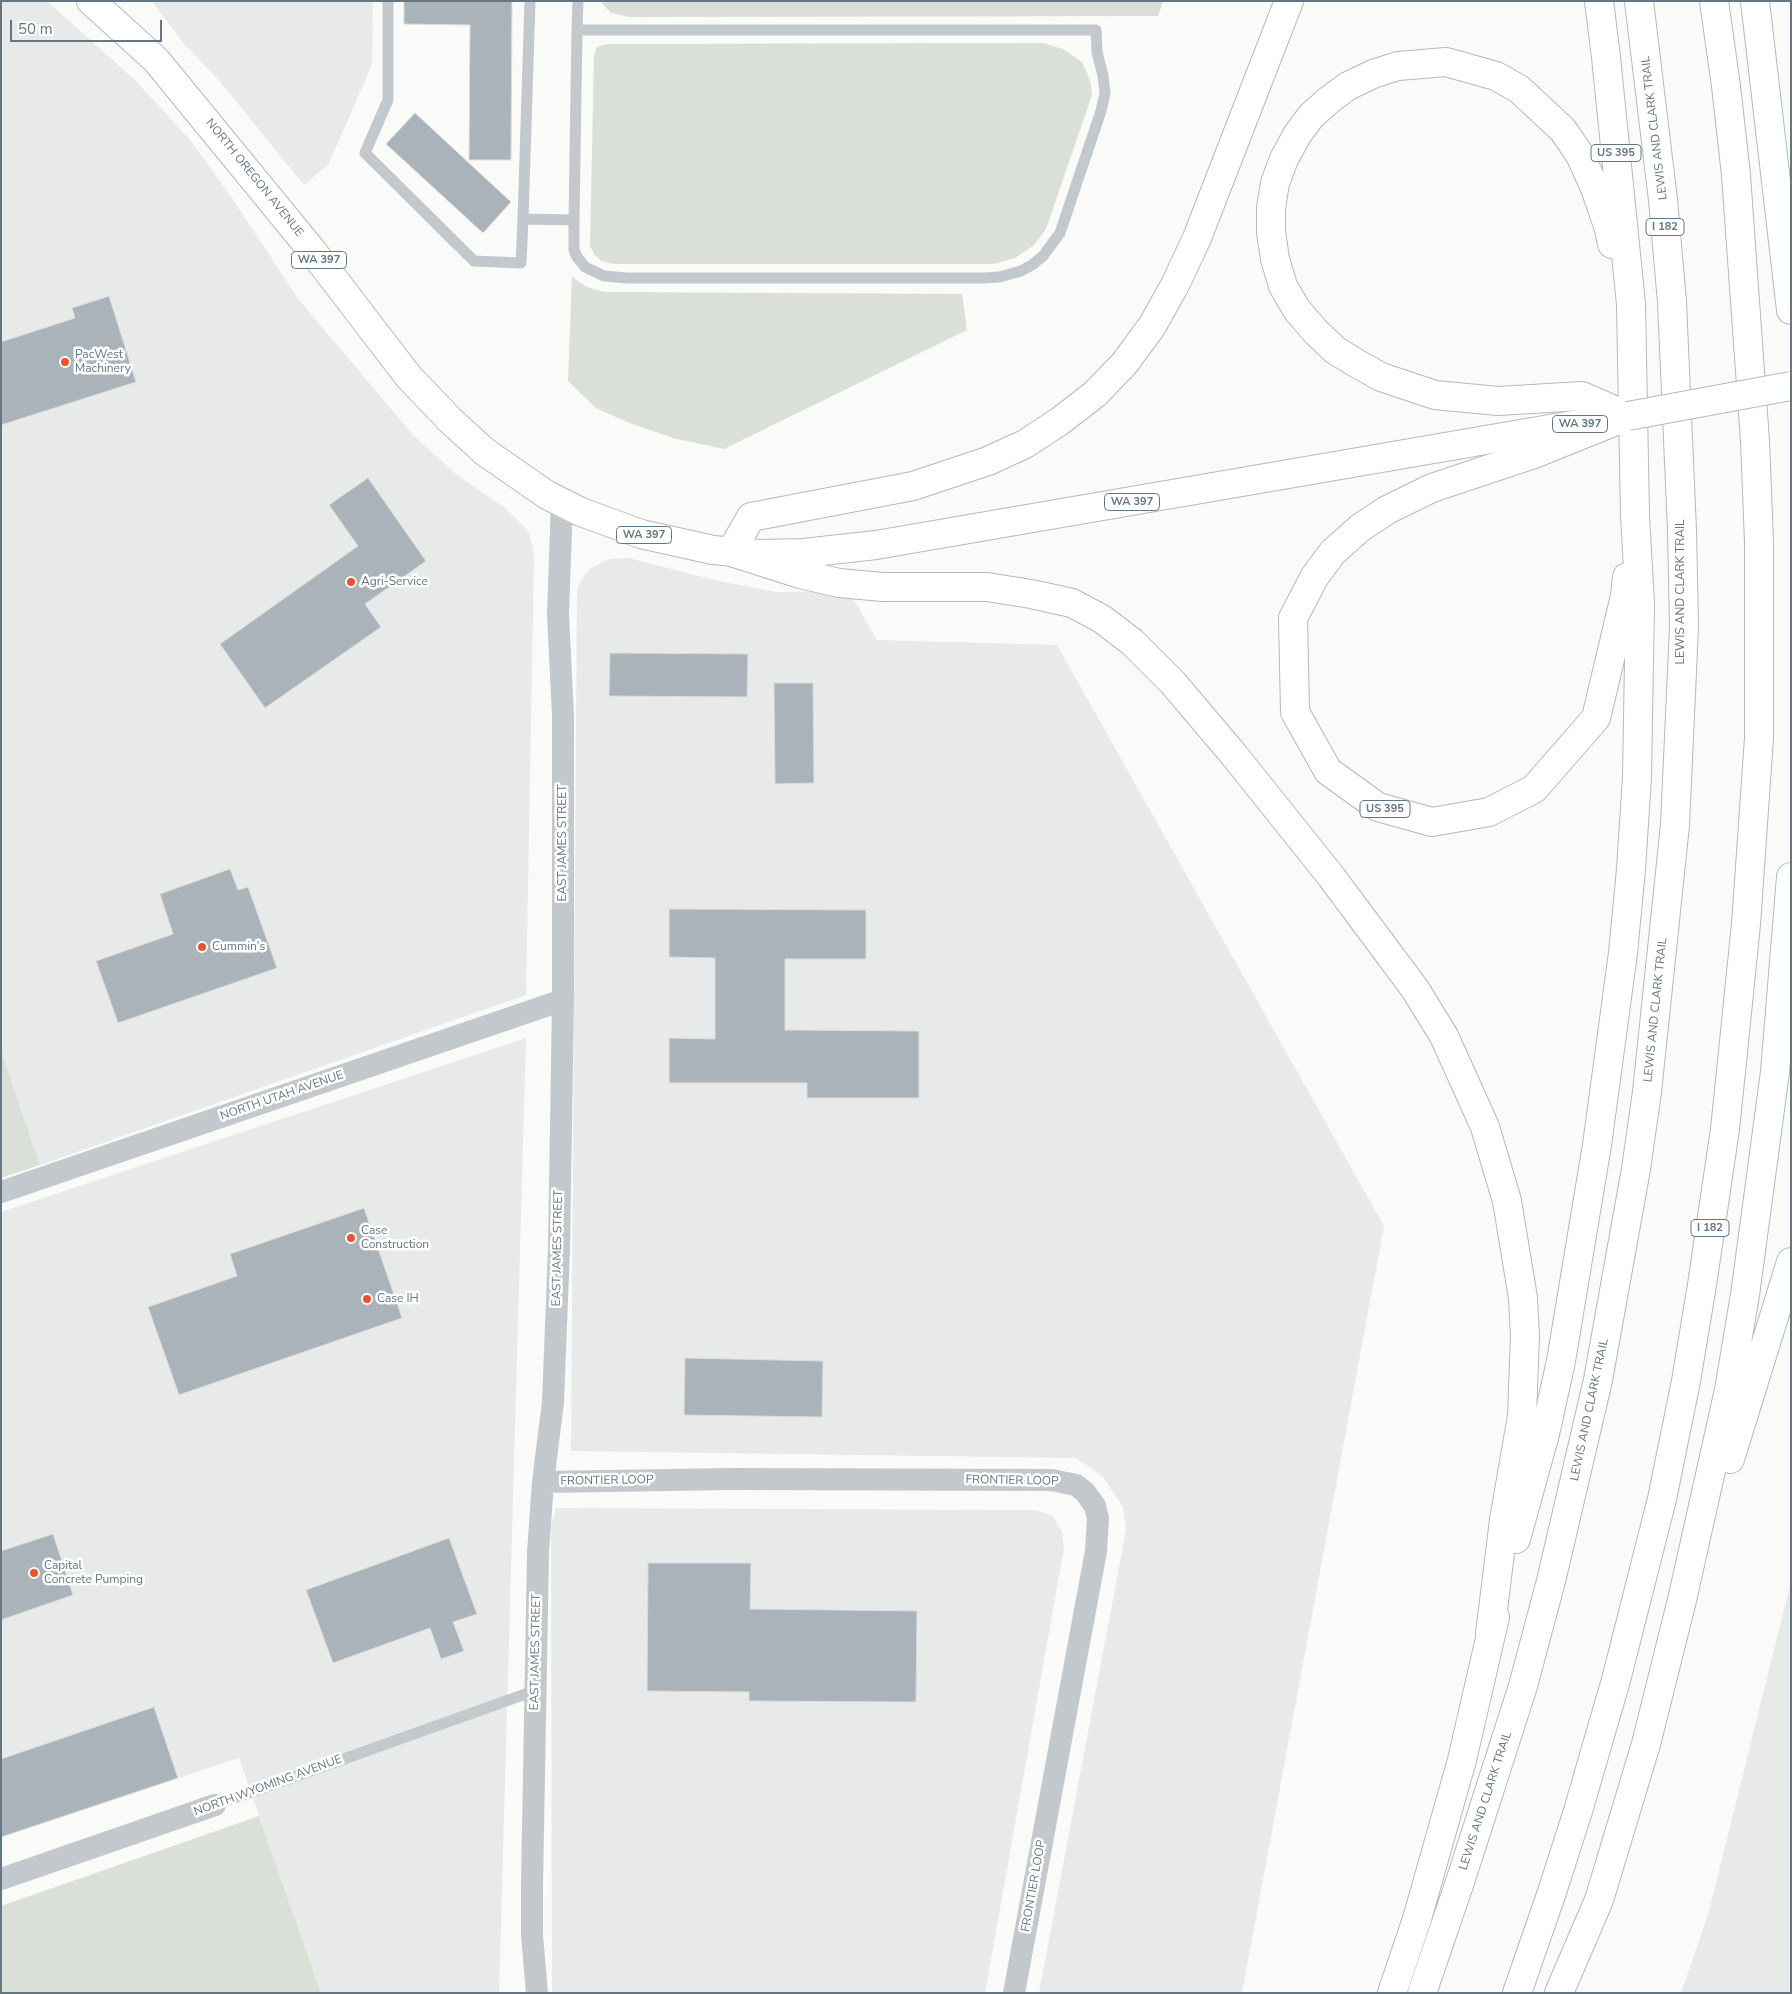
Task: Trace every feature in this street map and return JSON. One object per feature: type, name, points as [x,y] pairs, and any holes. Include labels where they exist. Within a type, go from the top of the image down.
[{"type":"main road","name":"NORTH OREGON AVENUE","points":[[91,1],[156,60],[310,248],[408,376],[450,420],[486,452],[519,477],[562,502]]},
{"type":"main road","points":[[1289,1],[1197,238],[1175,285],[1152,326],[1124,364],[1095,394],[1025,444],[988,461],[914,486],[751,517],[731,552],[800,574],[839,583],[883,587],[987,587],[1031,594],[1072,603],[1102,619],[1132,642],[1173,683],[1222,740],[1330,875],[1416,989],[1444,1036],[1485,1127],[1509,1209],[1523,1298],[1525,1336],[1522,1416],[1504,1520],[1490,1634]]},
{"type":"main road","name":"US 395","points":[[1599,1],[1631,304],[1635,516],[1625,596],[1596,718],[1534,789],[1489,812],[1432,822],[1378,807],[1328,771],[1295,712],[1293,618],[1315,576],[1333,552],[1366,524],[1407,499],[1533,444],[1628,416],[1791,386]]},
{"type":"main road","name":"LEWIS AND CLARK TRAIL","points":[[1422,1993],[1523,1686],[1551,1581],[1598,1380],[1636,1169],[1647,1092],[1675,825],[1684,627],[1682,530],[1672,302],[1662,190],[1639,1]]},
{"type":"main road","name":"I 182","points":[[1517,1993],[1578,1811],[1616,1680],[1662,1499],[1686,1381],[1725,1129],[1746,924],[1759,738],[1759,542],[1755,441],[1736,175],[1714,1]]},
{"type":"main road","points":[[1755,1],[1791,307]]},
{"type":"main road","points":[[1628,416],[1582,396],[1498,401],[1435,395],[1381,377],[1335,350],[1297,310],[1283,286],[1275,259],[1271,232],[1271,208],[1275,183],[1284,159],[1297,135],[1311,116],[1348,86],[1373,74],[1398,66],[1446,62],[1496,76],[1519,89],[1540,106],[1563,130],[1580,155],[1595,188],[1610,229],[1617,278],[1631,304]]},
{"type":"main road","name":"WA 397","points":[[562,502],[581,512],[641,534],[676,543],[731,552],[760,554],[804,553],[876,545],[1533,444]]},
{"type":"main road","points":[[1392,1993],[1418,1919],[1462,1760],[1490,1634],[1545,1434],[1559,1370],[1581,1245],[1611,1050],[1632,869],[1637,777],[1640,603],[1635,516]]},
{"type":"main road","points":[[1559,1993],[1599,1900],[1646,1744],[1682,1600],[1729,1390],[1745,1295],[1775,1072],[1791,877]]},
{"type":"main road","points":[[1682,1600],[1723,1482],[1791,1262]]},
{"type":"street","name":"EAST JAMES STREET","points":[[537,1993],[532,1935],[532,1885],[538,1552],[553,1402],[559,1249],[563,1000],[563,716],[558,614],[562,502]]},
{"type":"street","name":"NORTH UTAH AVENUE","points":[[1,1192],[563,1000]]},
{"type":"street","name":"FRONTIER LOOP","points":[[544,1482],[733,1479],[1052,1480],[1076,1485],[1086,1492],[1095,1506],[1098,1518],[1096,1551],[1014,1993]]},
{"type":"street","name":"NORTH WYOMING AVENUE","points":[[1,1879],[215,1804]]},
{"type":"lane","points":[[388,1],[388,100],[365,153],[474,261],[521,263],[530,1]]},
{"type":"lane","points":[[577,30],[1096,30],[1105,93],[1101,111],[1060,233],[1052,246],[1032,265],[1010,274],[984,278],[611,277],[590,271],[577,257],[574,250],[577,30],[578,1]]},
{"type":"lane","points":[[524,219],[574,220]]},
{"type":"lane","name":"NORTH WYOMING AVENUE","points":[[215,1804],[534,1691]]},
{"type":"shaded area","points":[[1,1],[47,1],[136,81],[191,141],[232,198],[299,300],[414,436],[457,475],[505,508],[529,532],[534,554],[526,995],[40,1165],[1,1050]]},
{"type":"shaded area","points":[[152,1],[373,1],[372,65],[328,165],[304,185],[217,78],[183,43]]},
{"type":"shaded area","points":[[600,1],[1163,1],[1158,16],[629,17],[611,13]]},
{"type":"shaded area","points":[[1043,43],[1063,49],[1082,62],[1090,80],[1092,95],[1046,229],[1033,246],[1015,258],[994,264],[614,264],[601,261],[594,254],[590,246],[594,56],[597,47],[607,44]]},
{"type":"shaded area","points":[[572,277],[587,287],[605,292],[962,294],[967,330],[724,449],[673,438],[627,422],[596,408],[568,381]]},
{"type":"shaded area","points":[[629,558],[714,580],[776,592],[849,591],[877,640],[1057,645],[1384,1226],[1242,1993],[1039,1993],[1126,1530],[1123,1507],[1103,1477],[1076,1458],[571,1451],[577,588],[590,568],[610,559]]},
{"type":"shaded area","points":[[526,1038],[499,1993],[321,1993],[239,1758],[1,1837],[1,1212]]},
{"type":"shaded area","points":[[1,1050],[40,1165],[1,1178]]},
{"type":"shaded area","points":[[556,1508],[1036,1510],[1053,1516],[1062,1532],[1064,1548],[985,1993],[552,1993],[551,1526]]},
{"type":"shaded area","points":[[1791,1581],[1791,1993],[1681,1993],[1709,1911]]},
{"type":"shaded area","points":[[259,1816],[321,1993],[1,1993],[1,1906]]},
{"type":"building","points":[[404,1],[512,1],[511,160],[469,160],[470,25],[404,24]]},
{"type":"building","points":[[415,113],[511,202],[483,233],[386,144]]},
{"type":"building","name":"PacWest Machinery","points":[[109,296],[136,382],[1,425],[1,342],[75,318],[72,308]]},
{"type":"building","name":"Agri-Service","points":[[368,478],[426,561],[365,604],[381,627],[265,708],[220,644],[358,546],[329,505]]},
{"type":"building","points":[[610,653],[748,654],[747,697],[609,696]]},
{"type":"building","points":[[774,683],[813,683],[814,783],[775,784]]},
{"type":"building","name":"Cummin's","points":[[230,869],[238,890],[248,887],[277,968],[118,1023],[96,961],[173,934],[160,894]]},
{"type":"building","points":[[669,909],[866,910],[866,959],[785,959],[785,1030],[919,1031],[919,1098],[807,1098],[807,1083],[669,1083],[669,1038],[715,1039],[715,958],[669,957]]},
{"type":"building","points":[[364,1208],[402,1318],[179,1395],[148,1307],[237,1276],[230,1254]]},
{"type":"building","points":[[685,1358],[823,1361],[822,1417],[684,1415]]},
{"type":"building","name":"Capital Concrete Pumping","points":[[53,1534],[73,1595],[1,1620],[1,1551]]},
{"type":"building","points":[[449,1538],[477,1614],[453,1622],[464,1651],[441,1659],[430,1628],[333,1663],[306,1590]]},
{"type":"building","points":[[648,1563],[751,1563],[750,1609],[917,1611],[916,1702],[749,1701],[749,1692],[647,1691]]},
{"type":"building","points":[[154,1707],[178,1778],[1,1837],[1,1759]]},
{"type":"place","name":"PacWest Machinery","points":[[65,362]]},
{"type":"place","name":"Agri-Service","points":[[351,582]]},
{"type":"place","name":"Cummin's","points":[[202,947]]},
{"type":"place","name":"Case Construction","points":[[351,1238]]},
{"type":"place","name":"Case IH","points":[[367,1299]]},
{"type":"place","name":"Capital Concrete Pumping","points":[[34,1573]]}]
